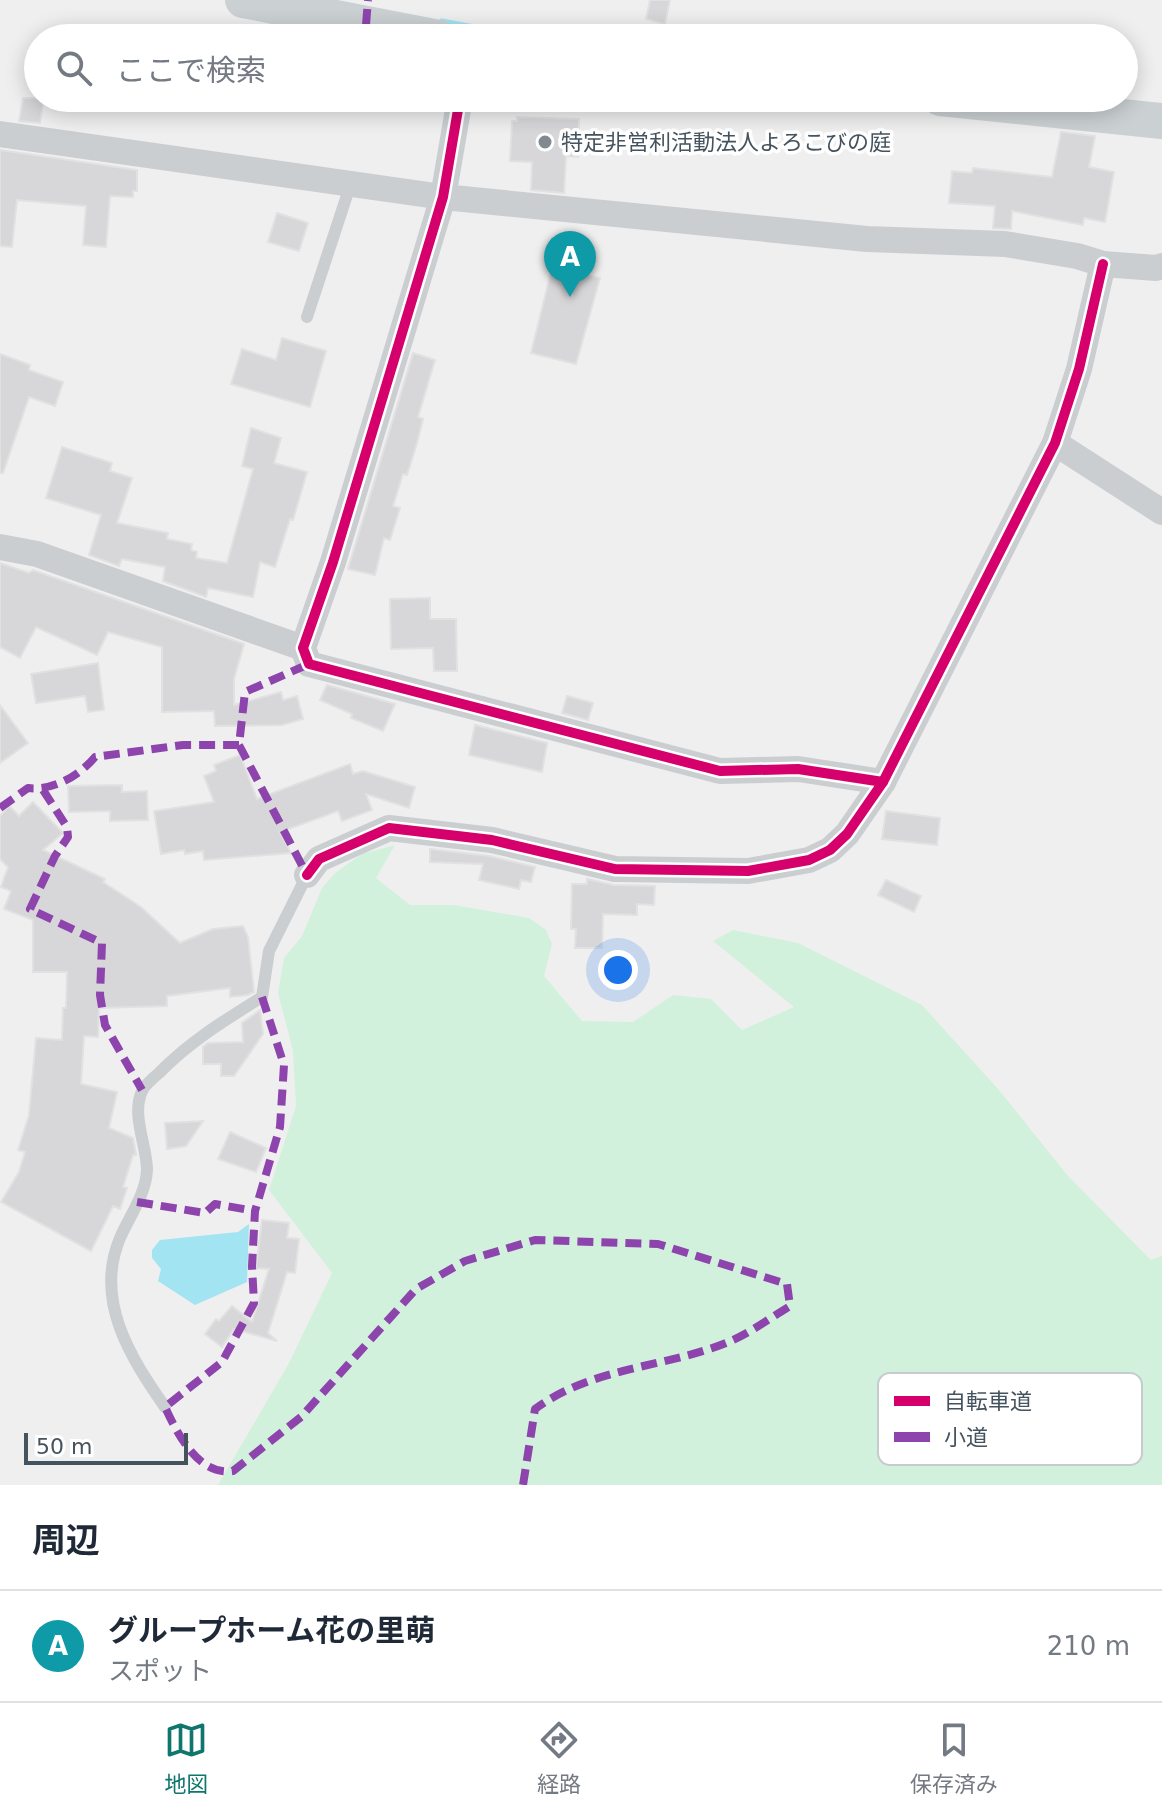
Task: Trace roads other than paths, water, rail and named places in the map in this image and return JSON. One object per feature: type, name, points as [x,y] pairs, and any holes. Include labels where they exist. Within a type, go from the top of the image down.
[{"type":"main road","points":[[243,0],[367,24]]},
{"type":"main road","points":[[1075,112],[1162,121]]},
{"type":"street","points":[[458,112],[443,197],[333,562],[303,648],[309,664],[720,771],[798,769],[883,782]]},
{"type":"street","points":[[0,134],[443,197],[827,235],[1005,244],[1077,256],[1103,264],[1162,266]]},
{"type":"street","points":[[307,875],[319,859],[389,828],[492,840],[615,869],[748,871],[809,860],[830,850],[847,834],[883,782],[1055,443],[1079,369],[1103,264]]},
{"type":"street","points":[[1055,443],[1162,512]]},
{"type":"street","points":[[0,547],[37,554],[303,648]]},
{"type":"lane","points":[[307,317],[351,183]]},
{"type":"lane","points":[[165,1407],[115,1318],[110,1290],[111,1262],[144,1186],[147,1172],[139,1115],[142,1090],[207,1032],[262,997],[269,951],[307,875]]},
{"type":"water","points":[[249,1224],[247,1282],[195,1305],[158,1281],[161,1269],[152,1258],[152,1250],[160,1240],[238,1232]]},
{"type":"waterway","points":[[442,22],[453,24]]},
{"type":"place","name":"特定非営利活動法人よろこびの庭","points":[[545,142]]},
{"type":"place","name":"グループホーム花の里萌","points":[[570,297]]}]
